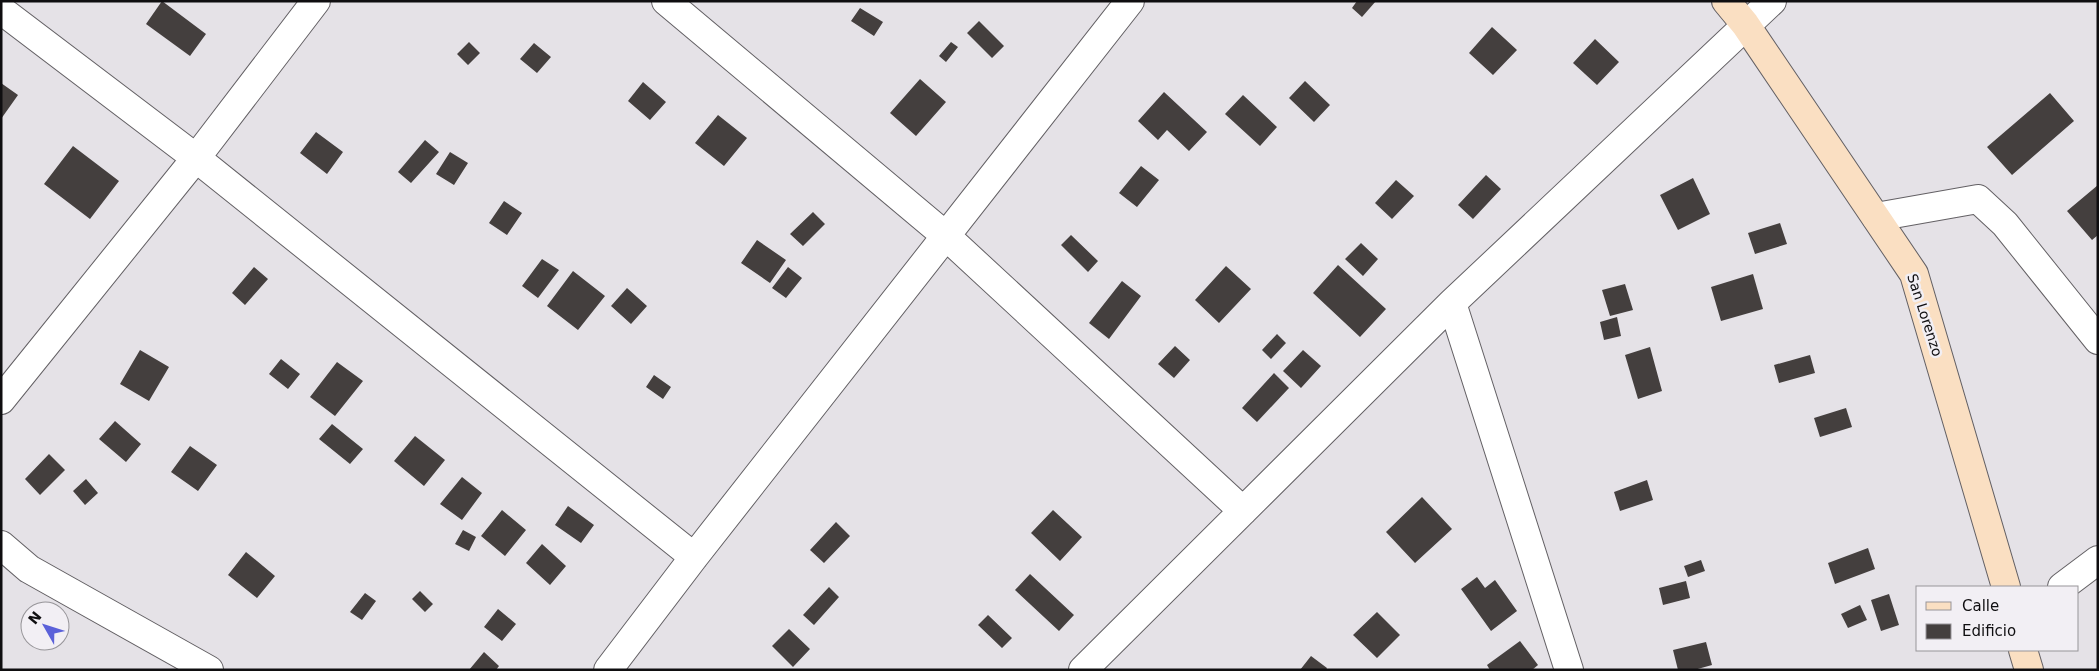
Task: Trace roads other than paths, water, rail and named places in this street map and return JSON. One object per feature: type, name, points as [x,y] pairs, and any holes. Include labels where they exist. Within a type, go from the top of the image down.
[{"type":"street","points":[[1,400],[196,158],[316,1]]},
{"type":"street","points":[[666,1],[946,236],[1243,511]]},
{"type":"street","points":[[608,670],[694,557],[1130,1]]},
{"type":"street","name":"San Lorenzo","points":[[1726,1],[1745,24],[1914,274],[2006,586]]},
{"type":"street","points":[[1083,670],[1452,303],[1745,24],[1772,1]]},
{"type":"street","points":[[1,10],[196,158],[694,557]]},
{"type":"street","points":[[1876,217],[1978,200],[2005,224],[2098,340]]},
{"type":"street","points":[[1452,303],[1569,670]]},
{"type":"street","points":[[1,545],[29,569],[209,670]]},
{"type":"street","points":[[2063,586],[2098,560]]},
{"type":"street","points":[[2024,651],[2029,670]]}]
